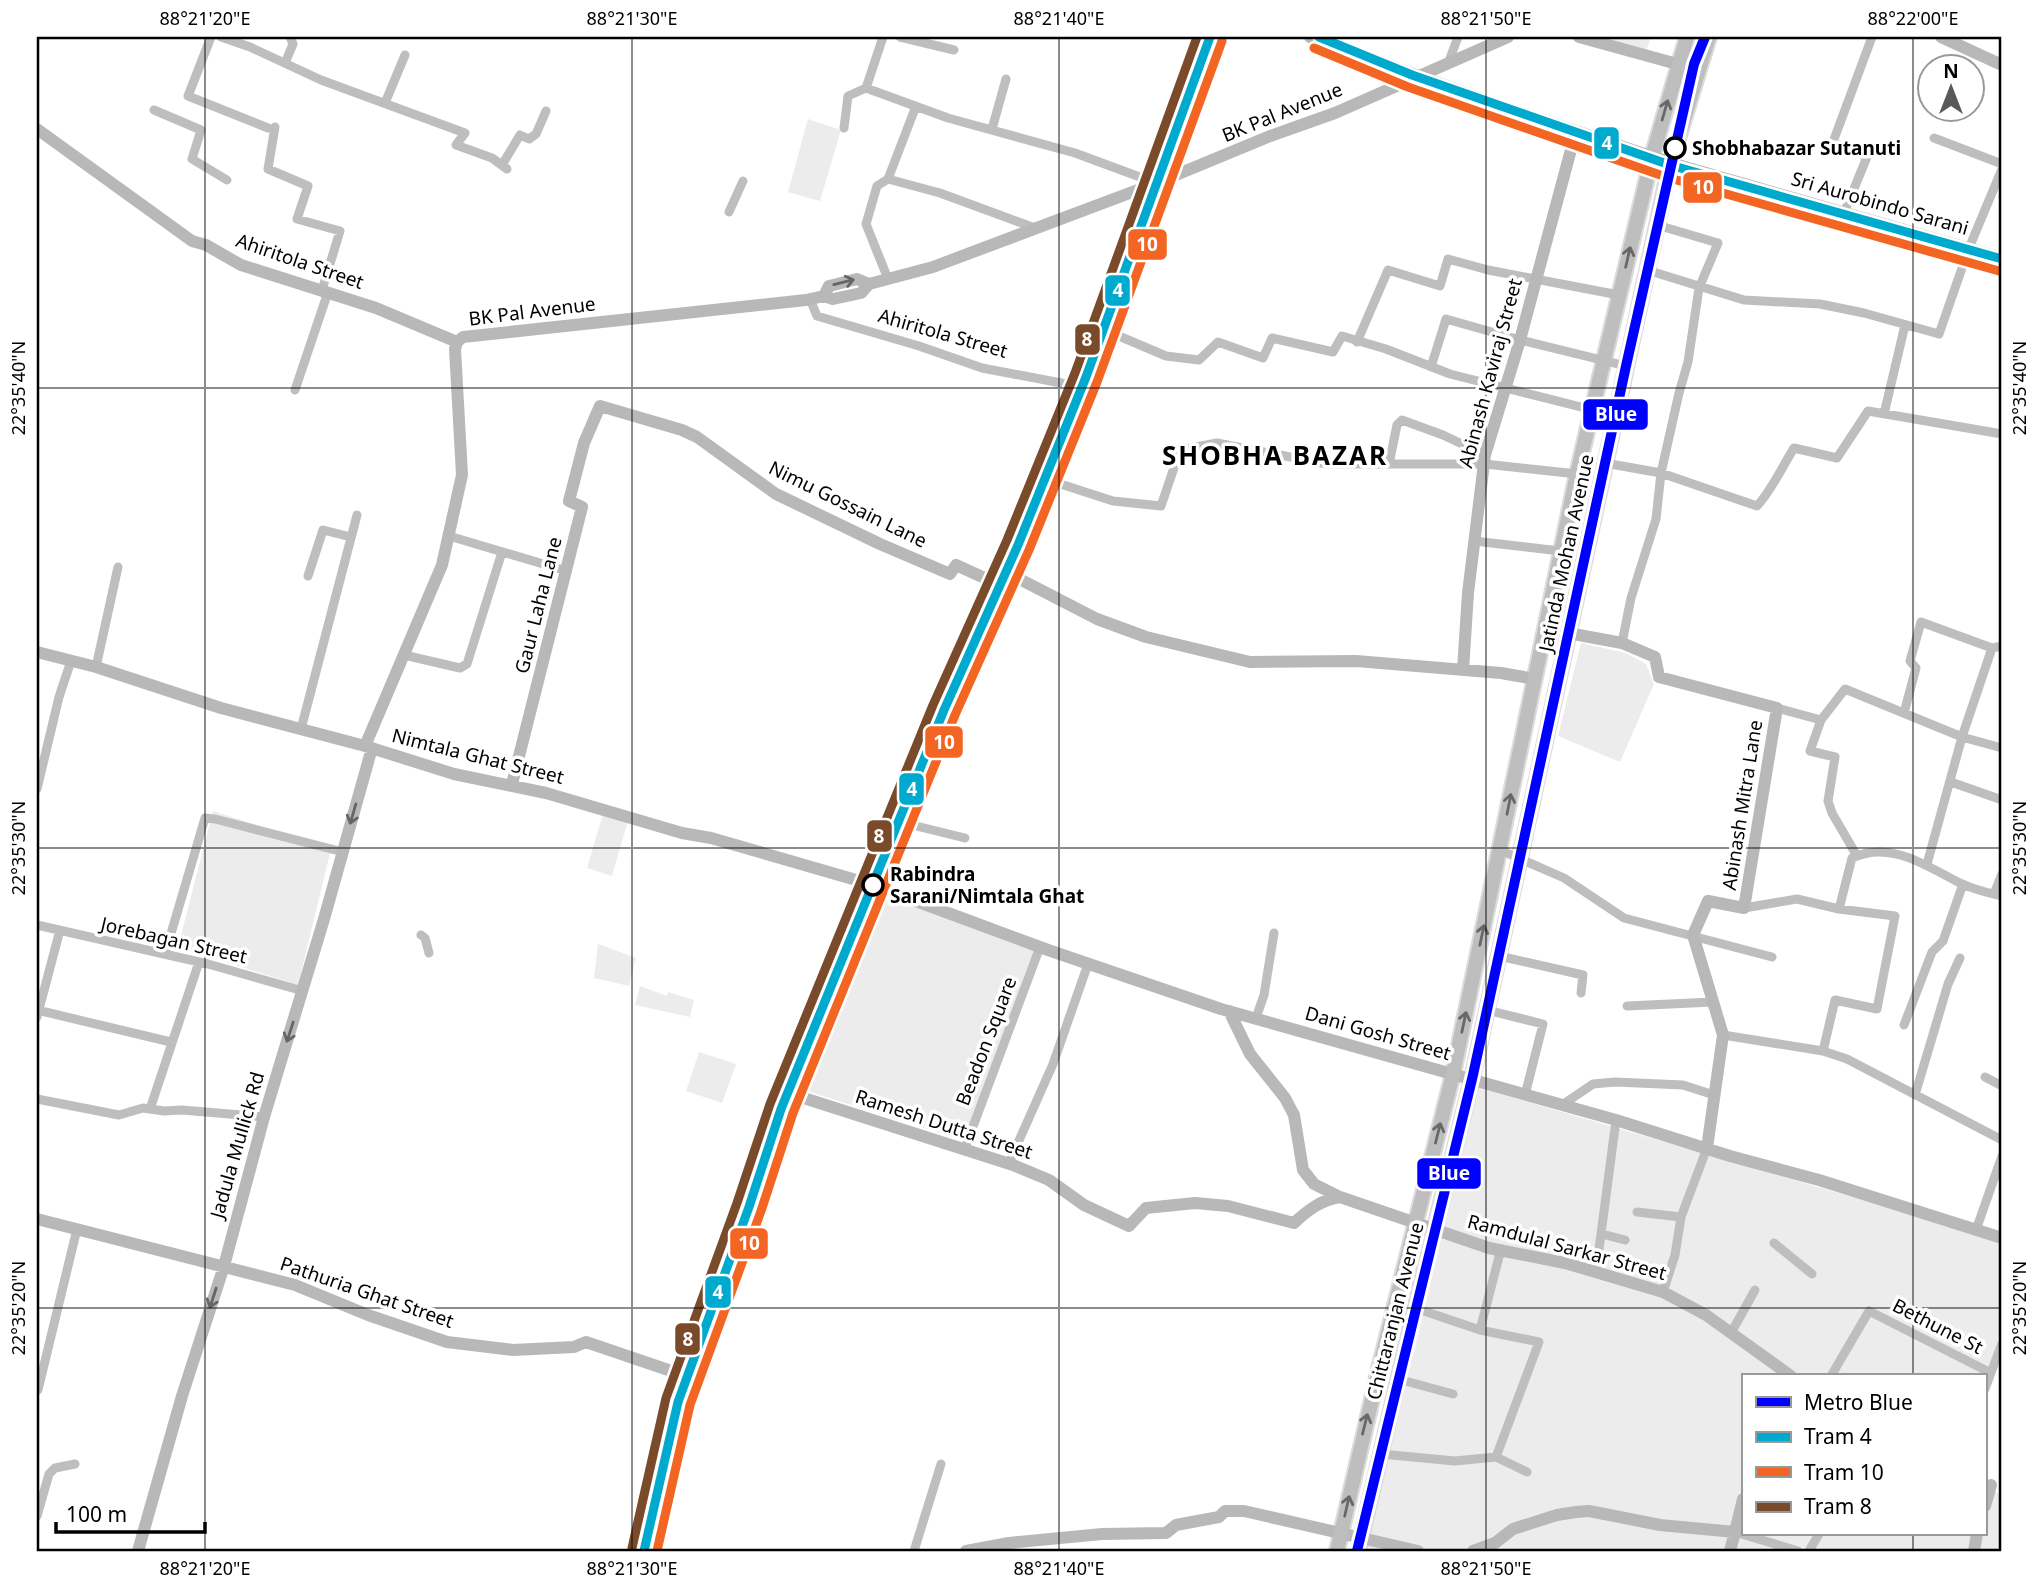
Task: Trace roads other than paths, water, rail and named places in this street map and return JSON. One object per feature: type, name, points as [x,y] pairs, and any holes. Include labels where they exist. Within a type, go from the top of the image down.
[{"type":"main road","points":[[1337,1551],[1453,1074],[1577,474],[1652,157],[1686,37]]},
{"type":"main road","name":"Jatinda Mohan Avenue","points":[[1472,1079],[1671,163],[1709,37]]},
{"type":"main road","name":"Chittaranjan Avenue","points":[[1360,1544],[1472,1079]]},
{"type":"street","points":[[211,37],[188,96],[272,127],[268,169],[309,186],[297,219],[340,231],[295,390]]},
{"type":"street","points":[[220,37],[465,134],[456,145],[492,158],[505,167],[520,135],[529,139],[536,134],[546,111]]},
{"type":"street","points":[[285,64],[293,44],[290,37]]},
{"type":"street","points":[[866,88],[883,37]]},
{"type":"street","points":[[900,37],[954,50]]},
{"type":"street","points":[[641,1551],[646,1518],[686,1376],[785,1093],[870,884],[948,721],[1214,37]]},
{"type":"street","name":"Sri Aurobindo Sarani","points":[[1310,37],[1652,157],[2002,258]]},
{"type":"street","points":[[1449,61],[1458,37]]},
{"type":"street","name":"BK Pal Avenue","points":[[368,747],[442,565],[449,536],[462,475],[455,349],[457,342],[463,337],[824,296],[833,299],[862,293],[869,284],[933,267],[1335,113],[1508,37]]},
{"type":"street","points":[[1579,37],[1699,70]]},
{"type":"street","points":[[1844,213],[1867,157],[1833,142],[1872,37]]},
{"type":"street","points":[[1941,37],[2002,65]]},
{"type":"street","points":[[385,103],[405,55]]},
{"type":"street","points":[[992,129],[1006,79]]},
{"type":"street","points":[[844,128],[848,96],[866,88],[948,118],[1075,153],[1156,183]]},
{"type":"street","points":[[888,279],[866,224],[877,186],[888,179],[916,106]]},
{"type":"street","points":[[154,110],[201,131],[192,159],[227,180]]},
{"type":"street","name":"Ahiritola Street","points":[[37,129],[192,241],[206,245],[241,265],[376,308],[457,342]]},
{"type":"street","name":"Abinash Kaviraj Street","points":[[1463,670],[1480,482],[1576,131]]},
{"type":"street","points":[[1647,270],[1744,300],[1820,304],[1939,334],[1969,248],[2002,166],[1934,138]]},
{"type":"street","points":[[888,179],[940,193],[1035,228]]},
{"type":"street","points":[[729,212],[743,181]]},
{"type":"street","points":[[1622,643],[1631,598],[1656,519],[1661,473],[1688,362],[1699,288],[1718,243],[1657,225]]},
{"type":"street","points":[[1357,342],[1388,270],[1440,286],[1448,259],[1488,270],[1619,295]]},
{"type":"street","name":"Ahiritola Street","points":[[810,299],[817,316],[982,368],[1077,386]]},
{"type":"street","points":[[1431,367],[1446,319],[1626,366]]},
{"type":"street","points":[[1884,414],[1905,325]]},
{"type":"street","points":[[1100,328],[1166,356],[1199,360],[1218,342],[1263,358],[1272,338],[1333,352],[1342,336],[1504,390],[1593,410]]},
{"type":"street","name":"Nimu Gossain Lane","points":[[584,443],[600,406],[682,430],[697,436],[776,494],[950,574],[956,565],[1000,585]]},
{"type":"street","points":[[1605,463],[1661,473],[1757,506],[1766,496],[1794,448],[1837,458],[1868,411],[2002,435]]},
{"type":"street","points":[[1389,464],[1397,425],[1402,420],[1443,435],[1485,459]]},
{"type":"street","name":"Gaur Laha Lane","points":[[512,784],[582,507],[569,501],[584,443]]},
{"type":"street","points":[[1042,478],[1113,501],[1161,506],[1180,450],[1217,443],[1327,464],[1485,459],[1577,474]]},
{"type":"street","points":[[301,729],[357,515]]},
{"type":"street","points":[[308,576],[323,530],[351,537]]},
{"type":"street","points":[[449,536],[566,571]]},
{"type":"street","points":[[1474,541],[1560,551]]},
{"type":"street","points":[[404,654],[460,668],[467,664],[502,552]]},
{"type":"street","points":[[96,667],[118,567]]},
{"type":"street","points":[[1006,572],[1097,619],[1146,637],[1250,662],[1356,661],[1501,673],[1535,679]]},
{"type":"street","points":[[1904,713],[1916,668],[1910,661],[1921,622],[1992,648],[2002,646]]},
{"type":"street","points":[[1568,633],[1622,643],[1655,657],[1658,677],[1821,720]]},
{"type":"street","points":[[1927,864],[1962,737],[1992,648]]},
{"type":"street","name":"Nimtala Ghat Street","points":[[37,652],[96,667],[221,708],[368,747],[454,774],[502,785],[512,784],[870,884]]},
{"type":"street","points":[[37,789],[42,743],[71,661]]},
{"type":"street","points":[[1857,856],[1828,801],[1835,757],[1810,751],[1821,720],[1845,689],[1962,737],[2002,748]]},
{"type":"street","name":"Abinash Mitra Lane","points":[[1744,908],[1777,708]]},
{"type":"street","name":"Jadula Mullick Rd","points":[[138,1551],[343,852],[368,747]]},
{"type":"street","points":[[1951,782],[2002,800]]},
{"type":"street","points":[[165,954],[205,818],[343,852]]},
{"type":"street","points":[[900,822],[965,838]]},
{"type":"street","points":[[1500,850],[1564,878],[1624,918],[1772,957]]},
{"type":"street","points":[[1839,909],[1850,863],[1857,856],[1869,851],[1891,852],[1927,864],[1963,884],[1998,895],[2002,874]]},
{"type":"street","name":"Dani Gosh Street","points":[[870,884],[1088,964],[1229,1011],[1562,1105],[2002,1238]]},
{"type":"street","points":[[1904,1025],[1932,952],[1943,940],[1963,884]]},
{"type":"street","points":[[1664,1292],[1675,1255],[1681,1217],[1707,1148],[1723,1035],[1693,935],[1708,901],[1744,908],[1797,899],[1839,909],[1895,916],[1877,1009],[1835,1000],[1823,1051]]},
{"type":"street","name":"Jorebagan Street","points":[[37,925],[199,962],[303,991]]},
{"type":"street","points":[[60,930],[38,1013],[171,1042]]},
{"type":"street","points":[[1256,1018],[1265,995],[1273,933]]},
{"type":"street","name":"Beadon Square","points":[[965,1148],[1040,947]]},
{"type":"street","points":[[1499,956],[1583,975],[1581,993]]},
{"type":"street","points":[[1915,1096],[1948,984],[1960,958]]},
{"type":"street","points":[[150,1109],[199,962]]},
{"type":"street","points":[[1009,1163],[1053,1064],[1088,964]]},
{"type":"street","points":[[1627,1006],[1713,1002]]},
{"type":"street","points":[[1487,1010],[1544,1024],[1525,1095]]},
{"type":"street","points":[[1229,1011],[1250,1054],[1285,1098],[1294,1115],[1303,1170],[1314,1184],[1340,1197],[1435,1230]]},
{"type":"street","points":[[1723,1035],[1823,1051],[1847,1059],[2002,1140]]},
{"type":"street","points":[[1985,1077],[2002,1086]]},
{"type":"street","points":[[1562,1105],[1593,1084],[1615,1082],[1683,1084],[1714,1095]]},
{"type":"street","name":"Ramesh Dutta Street","points":[[785,1093],[1009,1163],[1049,1180],[1084,1205],[1129,1226],[1146,1208],[1195,1203],[1228,1206],[1294,1223],[1309,1209],[1327,1199],[1340,1197]]},
{"type":"street","points":[[37,1100],[119,1115],[143,1108],[264,1117]]},
{"type":"street","points":[[1596,1272],[1616,1121]]},
{"type":"street","points":[[1976,1230],[2002,1156]]},
{"type":"street","points":[[1637,1212],[1681,1217]]},
{"type":"street","name":"Pathuria Ghat Street","points":[[37,1219],[295,1286],[447,1342],[513,1350],[574,1347],[586,1342],[686,1376]]},
{"type":"street","points":[[38,1390],[77,1229]]},
{"type":"street","name":"Ramdulal Sarkar Street","points":[[1435,1230],[1489,1248],[1565,1263],[1664,1292],[1706,1315],[1788,1374]]},
{"type":"street","points":[[1602,1234],[1625,1240]]},
{"type":"street","points":[[1774,1243],[1812,1274]]},
{"type":"street","points":[[1480,1330],[1501,1249]]},
{"type":"street","points":[[1731,1333],[1755,1290]]},
{"type":"street","points":[[1415,1308],[1480,1330],[1539,1342],[1496,1457]]},
{"type":"street","name":"Bethune St","points":[[1832,1374],[1869,1311],[1991,1373]]},
{"type":"street","points":[[1986,1386],[2002,1343]]},
{"type":"street","points":[[1398,1379],[1453,1394]]},
{"type":"street","points":[[1381,1454],[1455,1461],[1496,1457],[1527,1472]]},
{"type":"street","points":[[37,1516],[49,1474],[55,1468],[75,1464]]},
{"type":"street","points":[[914,1551],[941,1464]]},
{"type":"street","points":[[1986,1504],[1993,1486]]},
{"type":"street","points":[[1730,1551],[1742,1503]]},
{"type":"street","points":[[966,1551],[1009,1542],[1102,1534],[1166,1533],[1176,1525],[1219,1517],[1225,1511],[1244,1511],[1341,1532],[1360,1544],[1418,1551]]},
{"type":"street","points":[[1473,1551],[1496,1543],[1513,1530],[1557,1515],[1589,1511],[1660,1525],[1742,1534]]},
{"type":"street","points":[[1748,1536],[1798,1551]]},
{"type":"metro line","name":"Blue","points":[[1357,1551],[1473,1075],[1626,366],[1694,64],[1705,37]]},
{"type":"tram line","name":"8","points":[[632,1548],[666,1398],[770,1104],[933,705],[1007,540],[1075,373],[1197,37]]},
{"type":"tram line","name":"4","points":[[644,1551],[678,1402],[749,1207],[781,1109],[944,710],[1018,545],[1086,377],[1210,37]]},
{"type":"tram line","name":"4","points":[[1319,37],[1412,75],[1670,165],[2002,259]]},
{"type":"tram line","name":"10","points":[[657,1551],[690,1405],[761,1211],[793,1113],[955,715],[1029,550],[1097,382],[1222,41]]},
{"type":"tram line","name":"10","points":[[1314,48],[1408,87],[1666,177],[1999,271]]},
{"type":"place","name":"Shobhabazar Sutanuti","points":[[1675,148]]},
{"type":"place","name":"Rabindra Sarani/Nimtala Ghat","points":[[873,885]]},
{"type":"district","name":"SHOBHA BAZAR","points":[[1275,456]]}]
